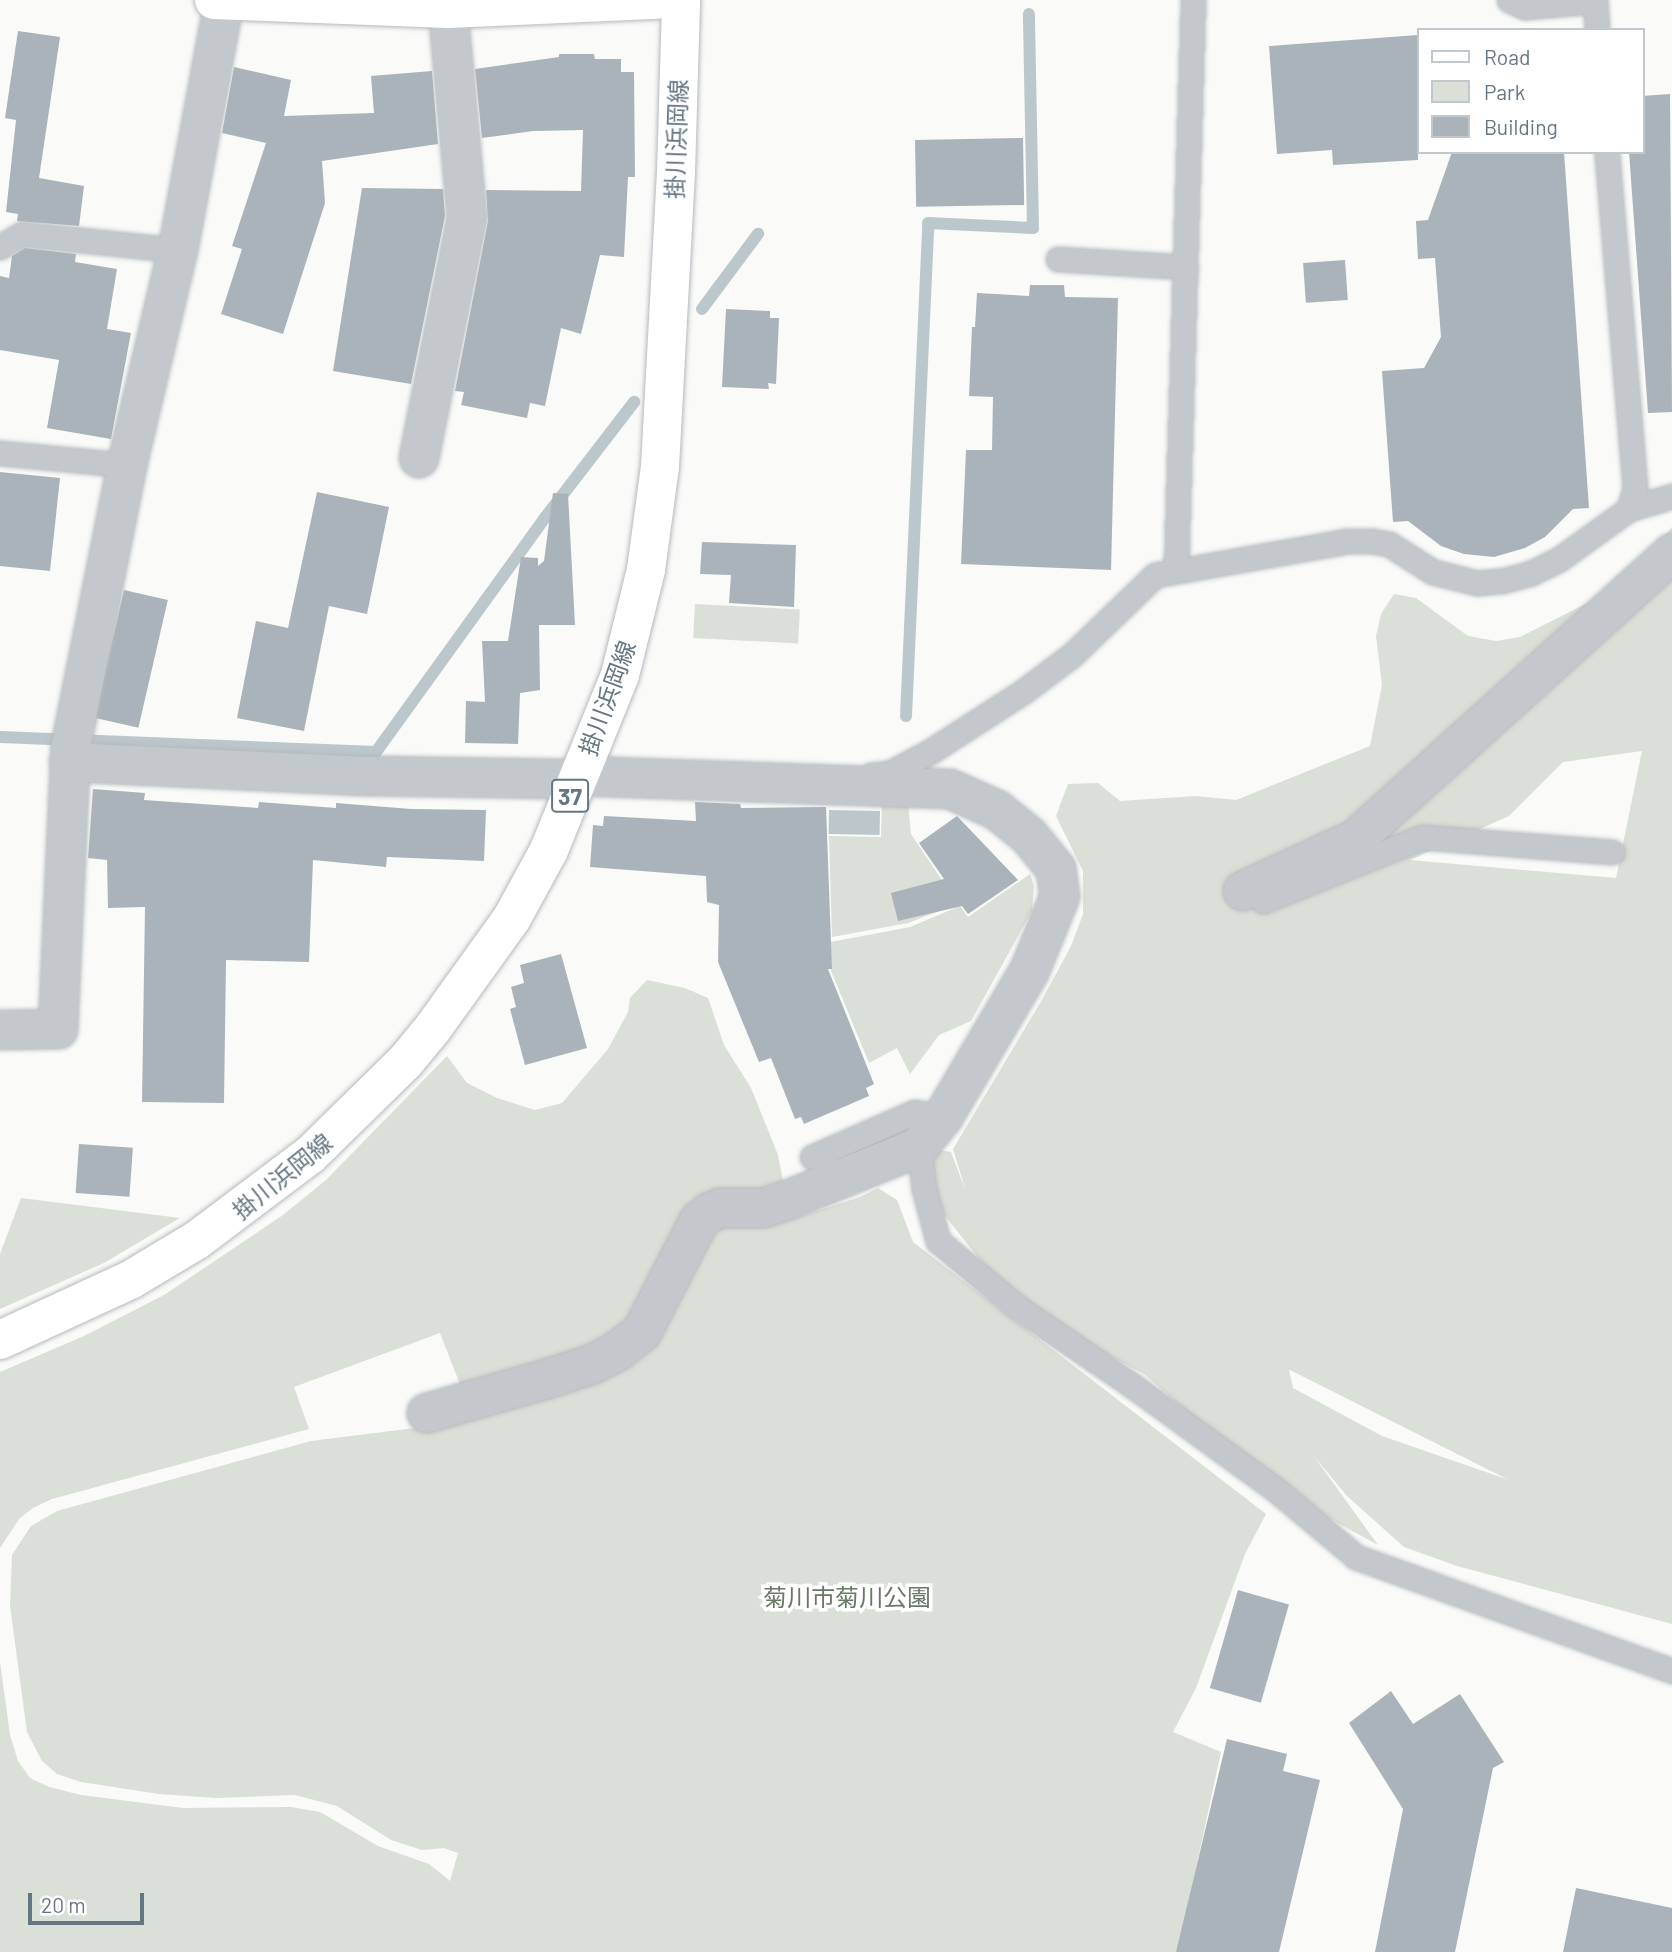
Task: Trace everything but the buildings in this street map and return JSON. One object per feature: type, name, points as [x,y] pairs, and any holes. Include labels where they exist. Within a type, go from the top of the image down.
[{"type":"main road","points":[[219,1],[447,9],[658,0]]},
{"type":"main road","name":"掛川浜岡線","points":[[0,1340],[132,1279],[197,1240],[280,1181],[359,1110],[419,1045],[512,918],[549,850],[620,675],[646,570],[660,467],[676,173],[681,0]]},
{"type":"street","points":[[0,1030],[58,1029],[72,746],[127,465],[178,250],[219,1]]},
{"type":"street","points":[[419,458],[467,217],[447,9]]},
{"type":"street","points":[[1243,891],[1356,839],[1672,553]]},
{"type":"street","points":[[72,746],[370,776],[563,779],[578,776],[950,789],[997,810],[1029,836],[1056,869],[1060,896],[1048,933],[1023,982],[943,1117],[919,1147],[763,1208],[720,1208],[709,1213],[699,1221],[642,1332],[618,1351],[590,1365],[547,1379],[427,1413]]},
{"type":"lane","points":[[1176,570],[1193,0]]},
{"type":"lane","points":[[1509,0],[1525,7],[1595,1],[1597,28]]},
{"type":"lane","points":[[1607,154],[1635,488],[1629,509]]},
{"type":"lane","points":[[0,247],[22,234],[178,250]]},
{"type":"lane","points":[[1058,260],[1185,267]]},
{"type":"lane","points":[[0,453],[127,465]]},
{"type":"lane","points":[[811,783],[890,773],[931,751],[1024,691],[1072,655],[1155,575],[1347,541],[1371,541],[1389,544],[1433,572],[1477,583],[1502,581],[1531,573],[1558,561],[1629,509],[1672,496]]},
{"type":"lane","points":[[1243,891],[1250,907],[1422,837],[1612,852]]},
{"type":"lane","points":[[812,1157],[915,1112],[943,1117]]},
{"type":"lane","points":[[919,1147],[923,1189],[938,1241],[1017,1307],[1133,1386],[1264,1481],[1356,1557],[1672,1671]]},
{"type":"green space","points":[[1672,527],[1672,1624],[1457,1566],[1404,1547],[1347,1496],[1313,1455],[1378,1545],[1275,1489],[1144,1374],[1017,1307],[924,1189],[919,1147],[951,1152],[966,1192],[953,1149],[1043,998],[1071,946],[1083,914],[1083,871],[1056,816],[1068,784],[1098,783],[1120,801],[1196,796],[1236,800],[1370,746],[1382,685],[1376,636],[1381,614],[1394,594],[1416,598],[1468,636],[1496,641],[1520,637],[1623,585]],"holes":[[[1642,751],[1616,878],[1410,860],[1509,816],[1563,762]],[[1290,1370],[1509,1480],[1382,1436],[1293,1388]]]},
{"type":"green space","points":[[695,604],[800,609],[798,643],[693,638]]},
{"type":"green space","points":[[882,801],[908,803],[911,834],[958,904],[908,923],[832,937],[829,836],[881,837]]},
{"type":"green space","points":[[1030,874],[1034,886],[1032,911],[971,1021],[939,1035],[910,1074],[897,1048],[869,1063],[820,944],[910,927],[960,906],[968,917]]},
{"type":"green space","points":[[647,980],[685,988],[708,998],[724,1045],[751,1088],[778,1155],[785,1191],[725,1196],[627,1325],[591,1346],[579,1348],[580,1357],[463,1392],[440,1333],[294,1387],[309,1429],[52,1499],[33,1508],[19,1519],[0,1548],[0,1372],[84,1336],[164,1295],[283,1215],[326,1180],[447,1056],[467,1083],[497,1098],[535,1110],[562,1103],[608,1049],[628,1012],[630,998]]},
{"type":"green space","name":"菊川市菊川公園","points":[[878,1188],[897,1200],[913,1242],[1266,1514],[1245,1554],[1196,1688],[1173,1732],[1221,1752],[1178,1952],[0,1952],[0,1662],[10,1735],[18,1761],[30,1778],[49,1787],[81,1795],[183,1808],[291,1807],[320,1812],[378,1846],[429,1864],[450,1881],[458,1853],[444,1848],[422,1850],[391,1840],[337,1806],[295,1795],[216,1798],[159,1794],[81,1782],[57,1774],[42,1761],[27,1732],[10,1606],[12,1555],[31,1526],[57,1511],[311,1441],[431,1426],[589,1378],[714,1228],[785,1221],[860,1197]]},
{"type":"green space","points":[[21,1198],[180,1218],[104,1263],[0,1309],[0,1254]]},
{"type":"shaded area","points":[[829,810],[880,811],[880,835],[829,834]]},
{"type":"waterway","points":[[906,716],[928,223],[1033,228],[1029,14]]},
{"type":"waterway","points":[[702,309],[758,234]]},
{"type":"waterway","points":[[0,737],[376,752],[544,519],[634,402]]}]
